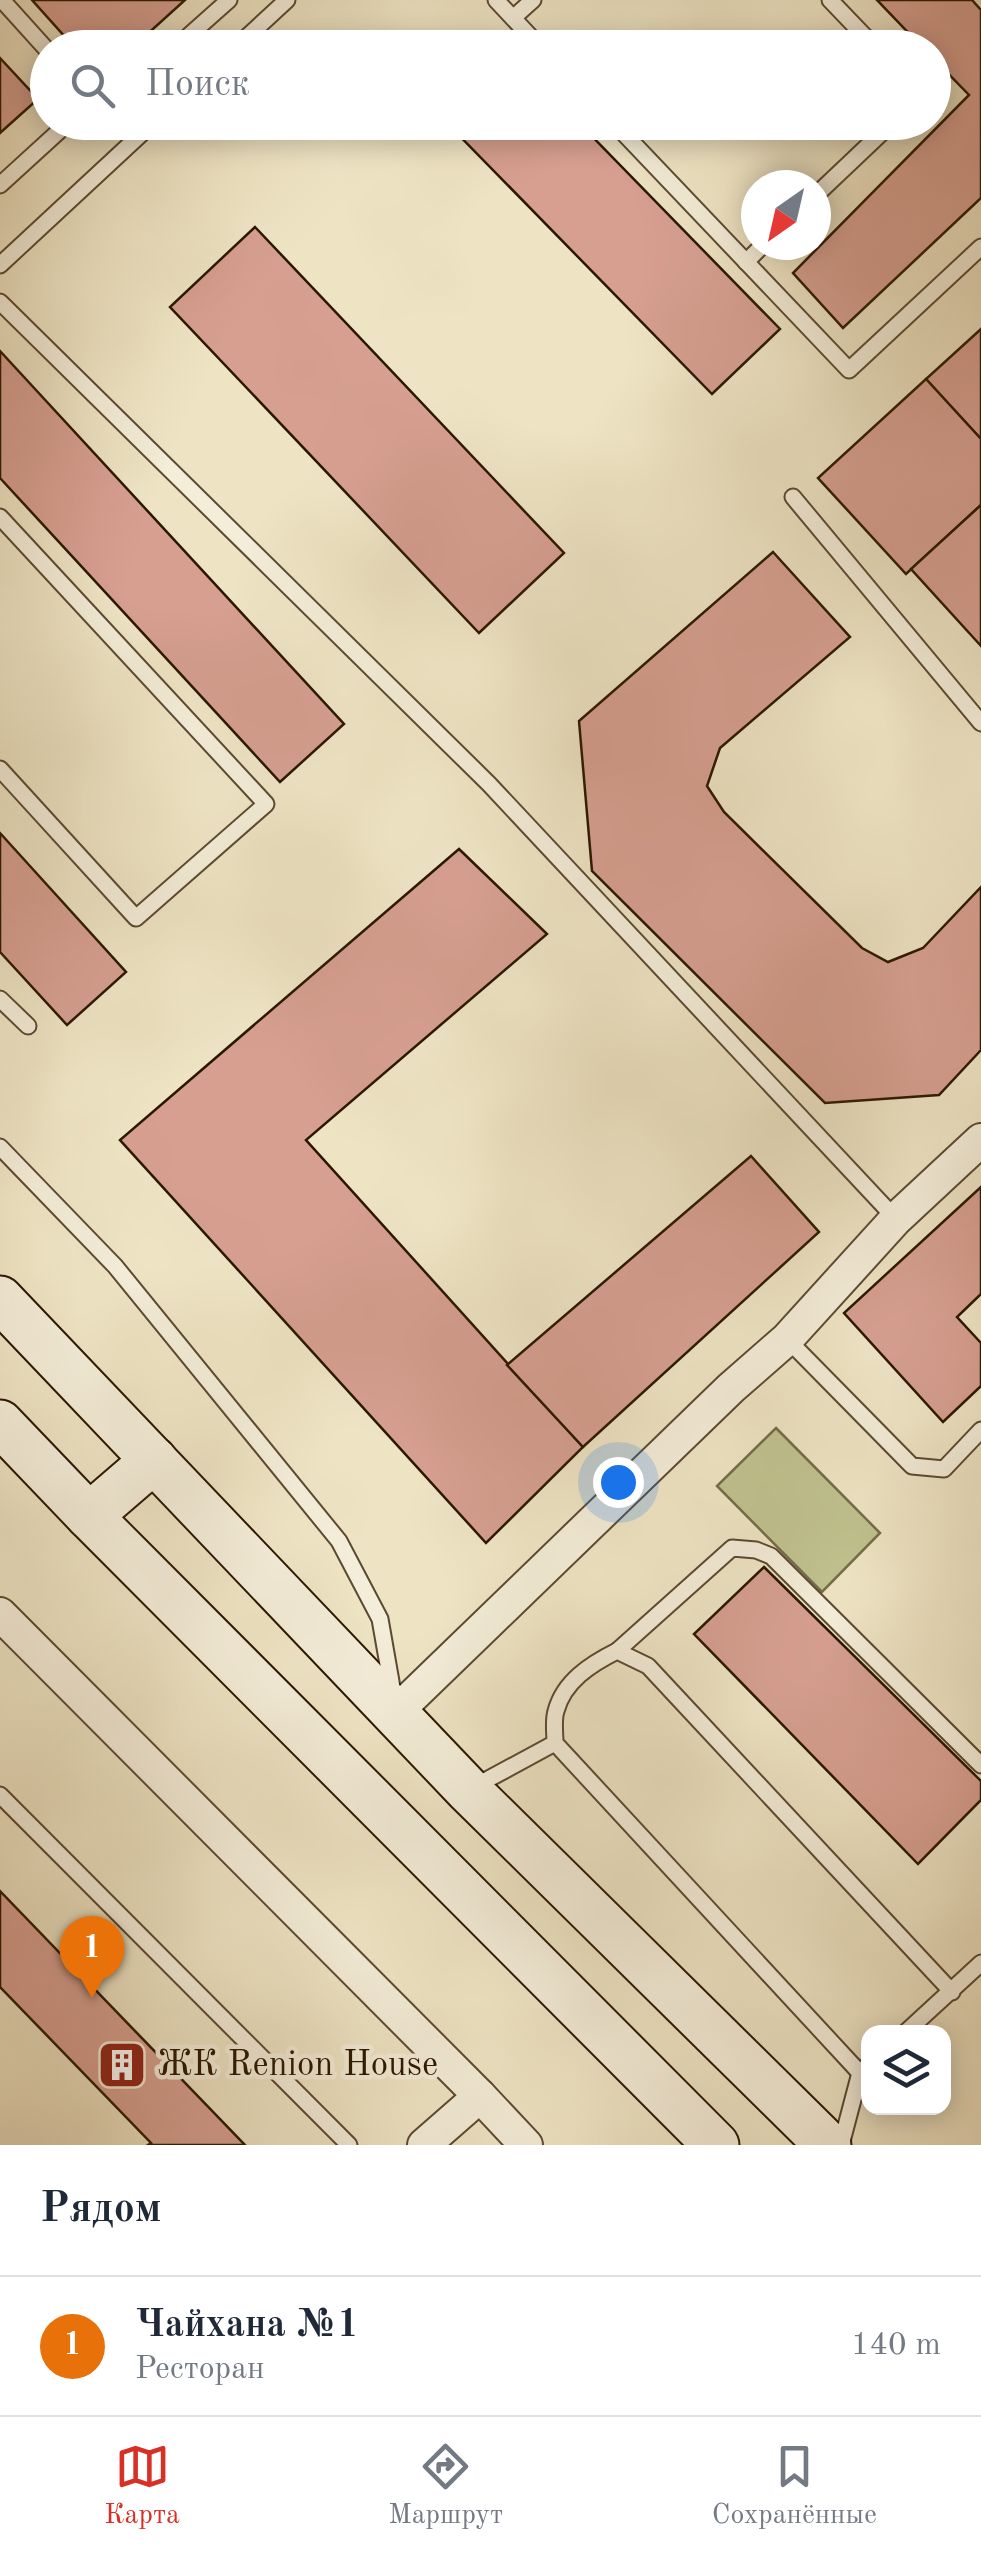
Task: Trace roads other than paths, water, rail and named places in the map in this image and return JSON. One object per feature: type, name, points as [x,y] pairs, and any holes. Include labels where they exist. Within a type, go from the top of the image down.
[{"type":"main road","points":[[0,1299],[468,1790],[828,2145]]},
{"type":"main road","points":[[0,1423],[716,2145]]},
{"type":"main road","points":[[89,1516],[154,1460]]},
{"type":"street","points":[[396,1712],[787,1338],[896,1220],[981,1140]]},
{"type":"street","points":[[0,1614],[526,2145]]},
{"type":"street","points":[[424,2145],[480,2096]]},
{"type":"lane","points":[[2,0],[30,31]]},
{"type":"lane","points":[[195,30],[229,0]]},
{"type":"lane","points":[[254,30],[287,0]]},
{"type":"lane","points":[[496,0],[524,30]]},
{"type":"lane","points":[[513,18],[533,0]]},
{"type":"lane","points":[[830,0],[859,30]]},
{"type":"lane","points":[[0,185],[49,140]]},
{"type":"lane","points":[[0,264],[134,140]]},
{"type":"lane","points":[[630,140],[849,370],[981,247]]},
{"type":"lane","points":[[831,181],[874,140]]},
{"type":"lane","points":[[0,302],[489,784],[896,1220]]},
{"type":"lane","points":[[793,497],[981,723]]},
{"type":"lane","points":[[0,517],[266,804],[136,918],[0,769]]},
{"type":"lane","points":[[0,1000],[28,1026]]},
{"type":"lane","points":[[0,1146],[115,1266],[340,1541],[380,1618],[396,1712]]},
{"type":"lane","points":[[787,1338],[912,1466],[944,1468],[981,1430]]},
{"type":"lane","points":[[861,2066],[554,1743],[556,1711],[570,1684],[593,1663],[617,1651],[732,1548],[756,1550],[772,1556],[981,1765]]},
{"type":"lane","points":[[617,1651],[648,1666],[952,1992]]},
{"type":"lane","points":[[468,1790],[554,1743]]},
{"type":"lane","points":[[0,1794],[348,2145]]},
{"type":"lane","points":[[914,2025],[981,1963]]},
{"type":"lane","points":[[841,2145],[861,2079]]},
{"type":"place","name":"Чайхана №1","points":[[92,1998]]},
{"type":"place","name":"ЖК Renion House","points":[[122,2065]]}]
